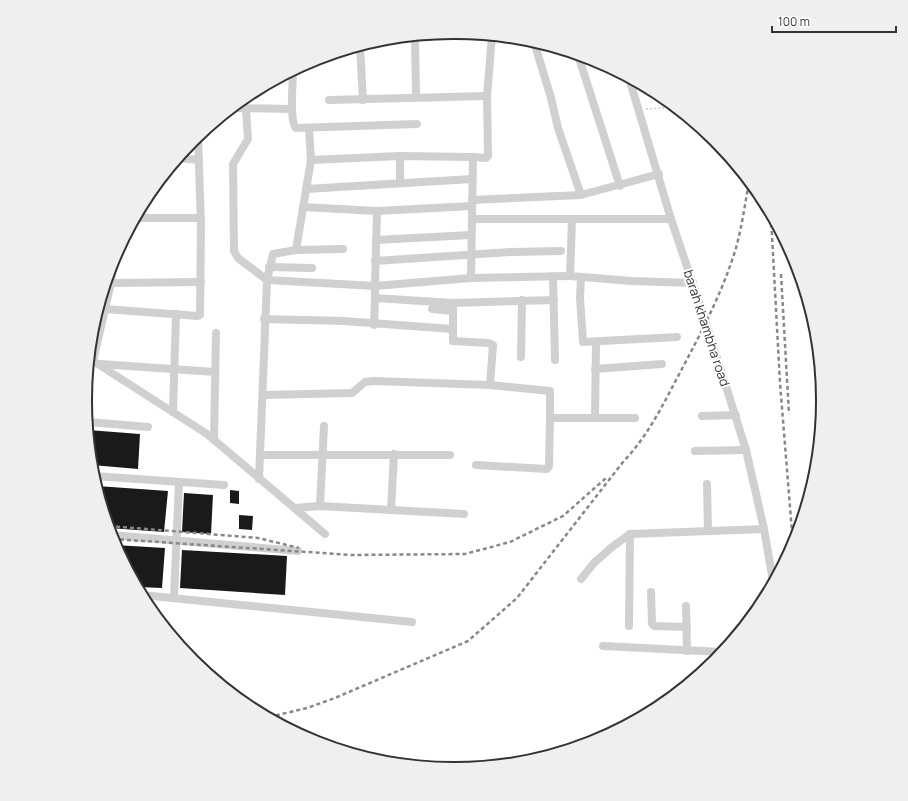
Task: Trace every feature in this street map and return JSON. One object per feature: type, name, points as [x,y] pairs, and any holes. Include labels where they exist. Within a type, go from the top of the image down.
[{"type":"street","points":[[416,41],[416,96]]},
{"type":"street","points":[[311,160],[400,156],[486,158],[488,156],[487,96],[492,41]]},
{"type":"street","points":[[536,48],[552,98],[558,128],[581,195]]},
{"type":"street","points":[[360,51],[363,100]]},
{"type":"street","points":[[580,62],[620,186]]},
{"type":"street","points":[[293,77],[292,109],[294,126],[309,128],[417,124]]},
{"type":"street","name":"barah khambha road","points":[[631,85],[672,219],[746,450],[764,529],[772,572]]},
{"type":"street","points":[[329,100],[363,100],[416,96],[487,96]]},
{"type":"street","points":[[242,108],[292,109]]},
{"type":"street","points":[[246,108],[248,139],[233,164],[234,251],[238,258],[267,280],[375,286],[471,278],[570,276],[631,281],[693,283]]},
{"type":"street","points":[[296,250],[311,160],[309,128]]},
{"type":"street","points":[[105,309],[200,315],[201,218],[198,145]]},
{"type":"street","points":[[400,156],[400,184]]},
{"type":"street","points":[[471,278],[473,157]]},
{"type":"street","points":[[185,159],[199,160]]},
{"type":"street","points":[[302,207],[377,212],[581,195],[620,186],[658,174]]},
{"type":"street","points":[[306,189],[472,179]]},
{"type":"street","points":[[374,325],[377,212]]},
{"type":"street","points":[[142,218],[201,218]]},
{"type":"street","points":[[472,219],[672,219]]},
{"type":"street","points":[[570,276],[572,220]]},
{"type":"street","points":[[376,240],[471,235]]},
{"type":"street","points":[[259,479],[263,395],[264,319],[268,267],[272,256],[274,253],[296,250],[343,249]]},
{"type":"street","points":[[375,261],[471,254],[561,251]]},
{"type":"street","points":[[268,267],[312,268]]},
{"type":"street","points":[[553,276],[555,360]]},
{"type":"street","points":[[581,277],[580,298],[582,340],[586,343],[677,337]]},
{"type":"street","points":[[112,283],[201,282]]},
{"type":"street","points":[[375,298],[453,307]]},
{"type":"street","points":[[432,309],[522,300],[554,300]]},
{"type":"street","points":[[521,357],[522,300]]},
{"type":"street","points":[[98,342],[107,301]]},
{"type":"street","points":[[453,307],[452,329],[454,342],[488,343],[493,345],[490,385]]},
{"type":"street","points":[[173,412],[176,314]]},
{"type":"street","points":[[264,319],[344,321],[374,325],[452,329]]},
{"type":"street","points":[[214,440],[216,333]]},
{"type":"street","points":[[595,418],[596,342]]},
{"type":"street","points":[[95,361],[215,372]]},
{"type":"street","points":[[95,362],[214,440],[326,534]]},
{"type":"street","points":[[595,369],[662,364]]},
{"type":"street","points":[[263,395],[352,393],[365,382],[374,381],[490,385],[550,391],[549,469],[476,465]]},
{"type":"street","points":[[702,416],[736,416]]},
{"type":"street","points":[[550,418],[635,418]]},
{"type":"street","points":[[93,422],[148,427]]},
{"type":"street","points":[[320,506],[324,426]]},
{"type":"street","points":[[695,451],[746,450]]},
{"type":"street","points":[[391,510],[394,454]]},
{"type":"street","points":[[260,455],[322,456],[450,454]]},
{"type":"street","points":[[100,476],[224,486]]},
{"type":"street","points":[[174,597],[179,482]]},
{"type":"street","points":[[707,484],[708,531]]},
{"type":"street","points":[[295,508],[320,506],[464,514]]},
{"type":"street","points":[[581,579],[594,563],[630,534],[764,529]]},
{"type":"street","points":[[629,626],[630,534]]},
{"type":"street","points":[[119,536],[298,551]]},
{"type":"street","points":[[651,592],[652,624],[654,626],[686,627]]},
{"type":"street","points":[[150,595],[412,622]]},
{"type":"street","points":[[686,606],[687,651]]},
{"type":"street","points":[[602,646],[714,652]]},
{"type":"path","points":[[640,110],[666,108]]},
{"type":"building","points":[[94,430],[140,434],[138,469],[98,466]]},
{"type":"building","points":[[103,486],[168,491],[164,532],[116,529]]},
{"type":"building","points":[[230,490],[239,491],[239,504],[230,503]]},
{"type":"building","points":[[184,493],[213,495],[211,534],[182,532]]},
{"type":"building","points":[[239,515],[253,516],[252,530],[239,529]]},
{"type":"building","points":[[123,545],[165,548],[162,588],[145,587]]},
{"type":"building","points":[[182,550],[287,556],[285,595],[180,588]]},
{"type":"railway","points":[[276,715],[307,708],[335,698],[468,641],[517,598],[639,443],[659,412],[701,331],[724,282],[736,248],[748,190]]},
{"type":"railway","points":[[772,229],[780,383],[792,529]]},
{"type":"railway","points":[[781,274],[789,414]]},
{"type":"railway","points":[[120,539],[352,555],[465,554],[510,542],[563,516],[606,478]]},
{"type":"railway","points":[[115,527],[258,538],[299,548]]}]
